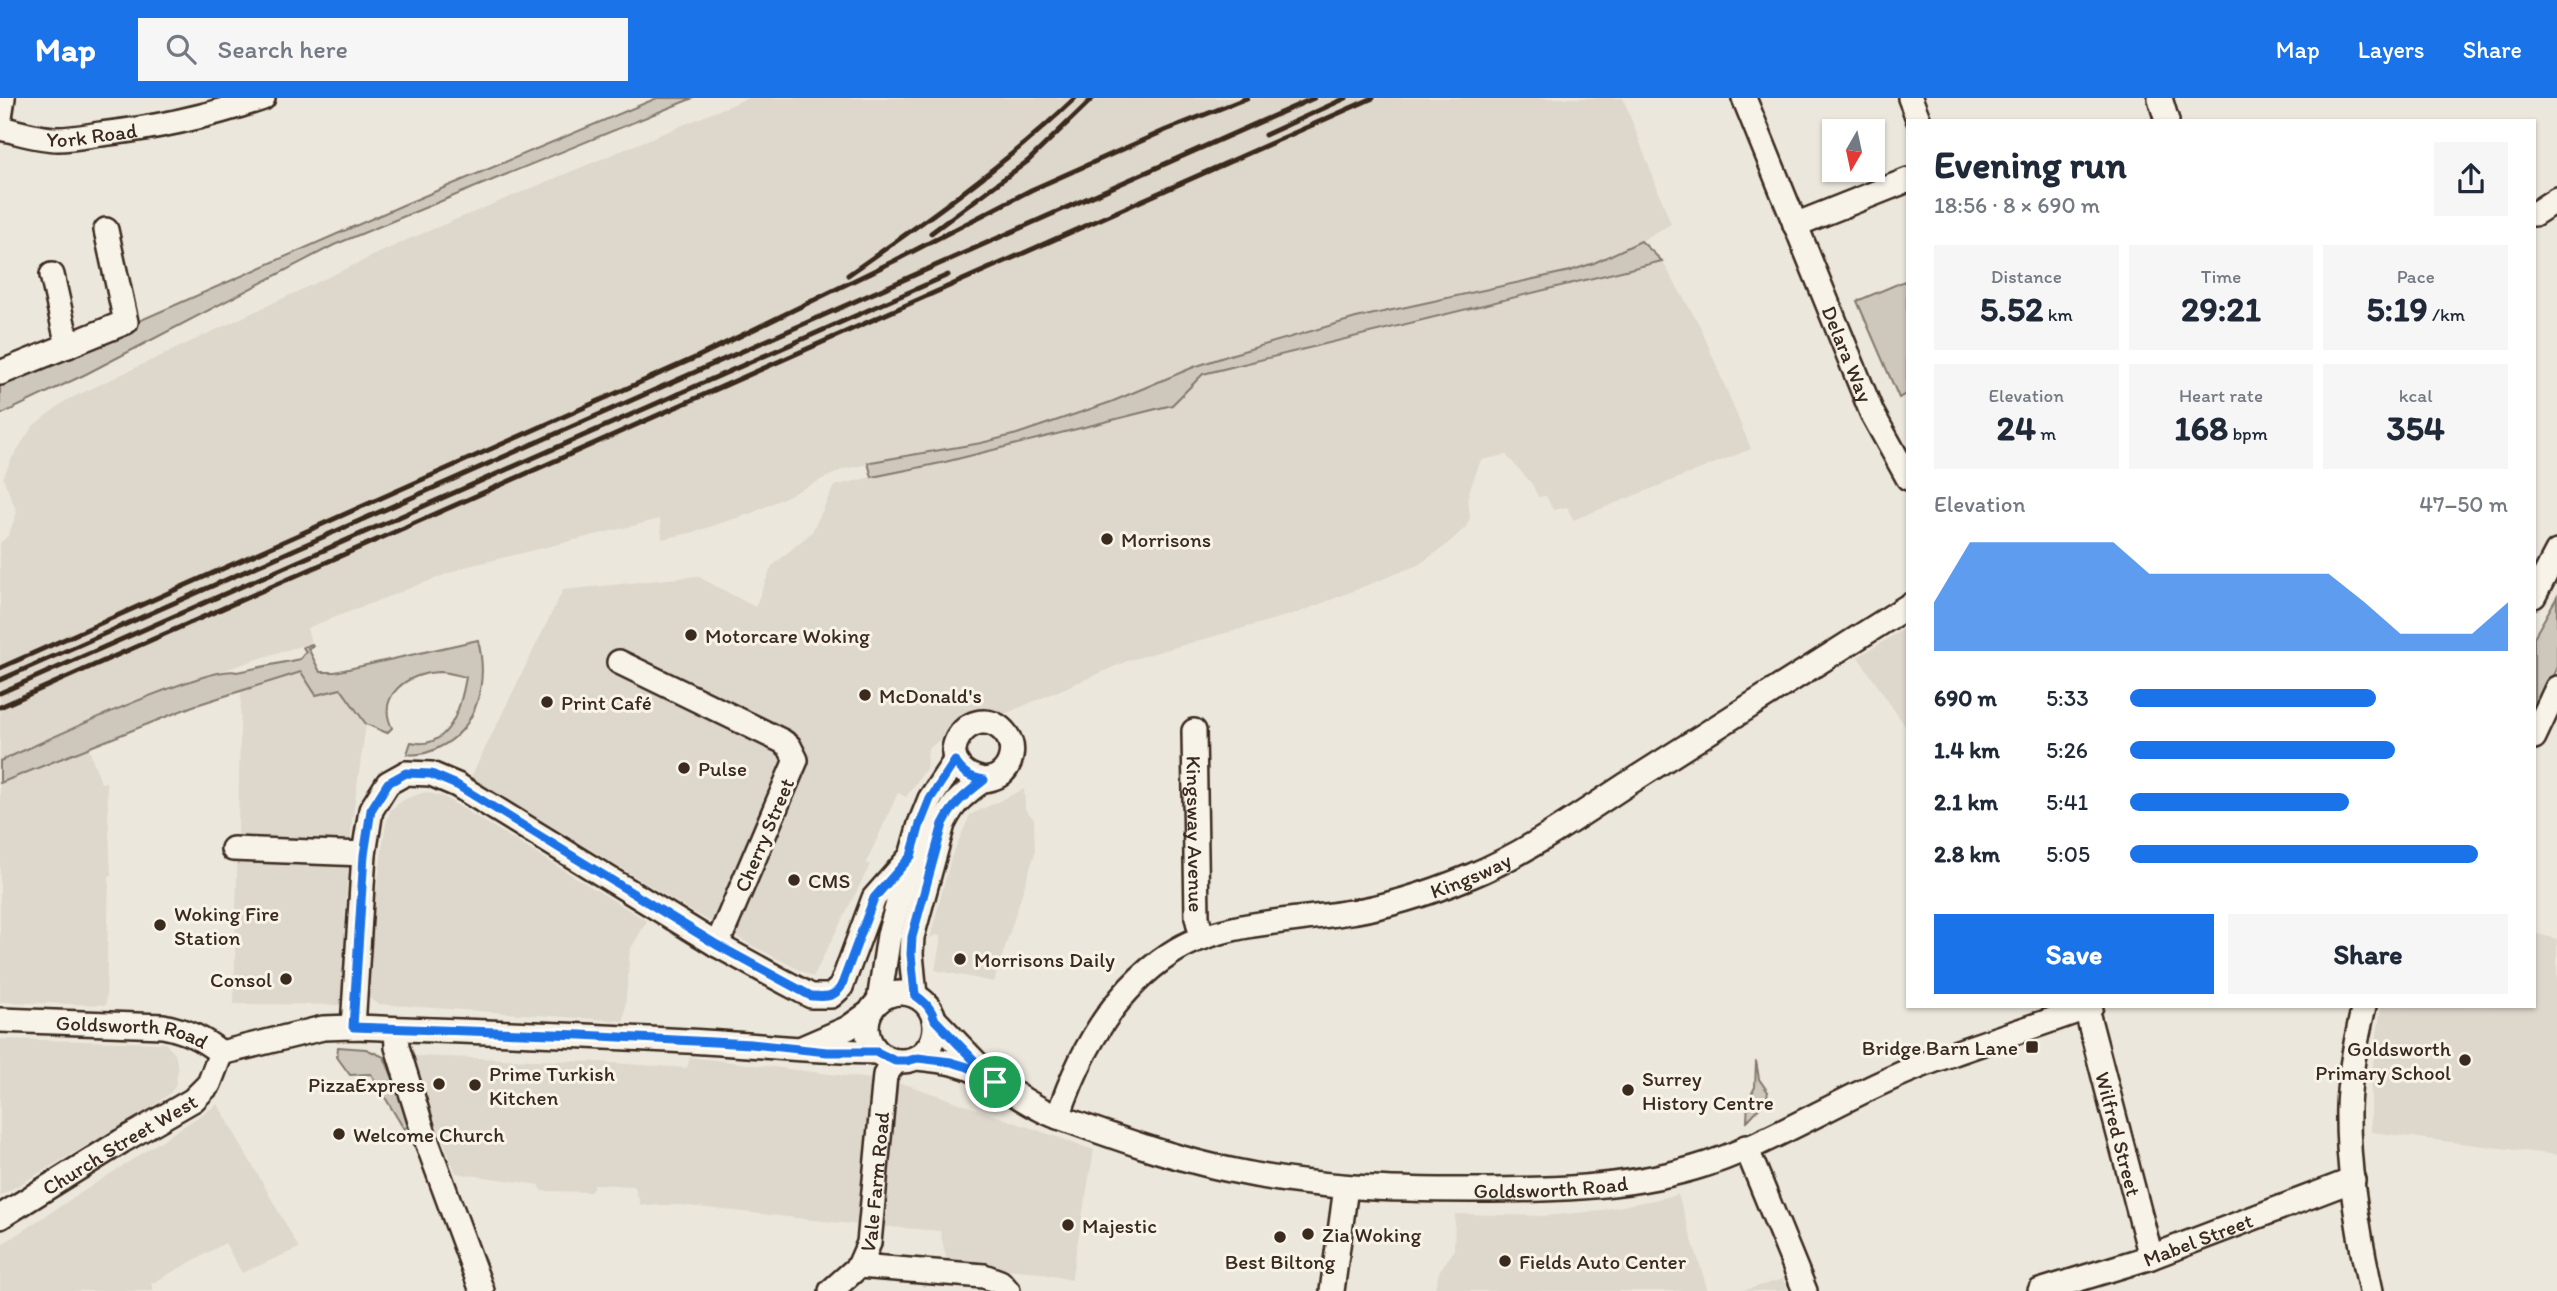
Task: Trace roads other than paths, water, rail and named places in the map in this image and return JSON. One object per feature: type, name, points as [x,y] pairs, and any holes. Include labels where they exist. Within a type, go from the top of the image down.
[{"type":"street","points":[[0,118],[3,98]]},
{"type":"street","name":"York Road","points":[[0,128],[58,139],[94,135],[220,113],[263,98]]},
{"type":"street","name":"Delara Way","points":[[1744,98],[1872,413],[1906,474]]},
{"type":"street","points":[[1910,98],[1918,119]]},
{"type":"street","points":[[2160,98],[2166,119]]},
{"type":"street","points":[[1795,225],[1906,181]]},
{"type":"street","points":[[2536,213],[2557,199]]},
{"type":"street","points":[[0,373],[126,322],[106,230]]},
{"type":"street","points":[[52,275],[68,346]]},
{"type":"street","points":[[2536,592],[2557,552]]},
{"type":"street","name":"Kingsway","points":[[1058,1117],[1090,1042],[1116,1005],[1160,961],[1183,946],[1202,938],[1262,925],[1381,906],[1431,891],[1488,869],[1572,819],[1906,607]]},
{"type":"street","name":"Cherry Street","points":[[619,662],[782,741],[789,746],[796,760],[717,945]]},
{"type":"street","points":[[2536,733],[2557,688]]},
{"type":"street","points":[[915,995],[912,937],[943,824],[951,808],[960,799],[984,780],[1000,775],[1007,768],[1012,756],[1012,746],[1007,735],[1000,728],[983,722],[966,727],[956,739],[954,752],[955,761],[962,771],[970,777],[984,780]]},
{"type":"street","name":"Kingsway Avenue","points":[[1194,731],[1197,917],[1202,938]]},
{"type":"street","points":[[874,1007],[894,993],[915,995],[931,1010],[935,1020],[936,1031],[927,1051],[897,1057],[867,1035],[866,1025],[874,1007],[920,824],[930,799],[955,761]]},
{"type":"street","points":[[353,1027],[364,855],[371,810],[388,783],[406,773],[431,774],[472,794],[717,945],[811,996],[831,996],[841,987],[874,898],[911,856]]},
{"type":"street","points":[[233,849],[364,855]]},
{"type":"street","name":"Goldsworth Road","points":[[802,1048],[848,1028],[874,1007]]},
{"type":"street","name":"Goldsworth Road","points":[[0,1020],[163,1026],[200,1037],[221,1053],[323,1028],[353,1027],[581,1035],[802,1048],[951,1062],[968,1067],[1029,1105],[1058,1117],[1233,1171],[1346,1187],[1492,1191],[1604,1187],[1698,1167],[1926,1063],[2086,1008]]},
{"type":"street","name":"Wilfred Street","points":[[2089,1008],[2151,1257]]},
{"type":"street","points":[[2364,1008],[2353,1061],[2348,1109],[2353,1180],[2371,1291]]},
{"type":"street","name":"Goldsworth Road","points":[[935,1020],[995,1082]]},
{"type":"street","points":[[396,1029],[397,1047],[423,1131],[482,1291]]},
{"type":"street","name":"Church Street West","points":[[0,1217],[193,1100],[209,1084],[221,1053]]},
{"type":"street","name":"Vale Farm Road","points":[[831,1291],[859,1266],[869,1242],[885,1075],[897,1057]]},
{"type":"street","points":[[1746,1147],[1805,1291]]},
{"type":"street","name":"Mabel Street","points":[[2040,1291],[2151,1257],[2353,1180]]},
{"type":"street","points":[[1332,1291],[1346,1187]]},
{"type":"street","points":[[859,1266],[984,1276],[1000,1282],[1008,1291]]},
{"type":"railway","points":[[848,275],[993,169],[1075,98]]},
{"type":"railway","points":[[931,233],[1028,161],[1093,98]]},
{"type":"railway","points":[[0,668],[697,357],[896,260],[1031,190],[1166,130],[1247,98]]},
{"type":"railway","points":[[0,680],[1314,98]]},
{"type":"railway","points":[[1265,135],[1346,98]]},
{"type":"railway","points":[[0,707],[1373,98]]},
{"type":"railway","points":[[0,693],[948,275]]},
{"type":"place","name":"Morrisons","points":[[1107,539]]},
{"type":"place","name":"Motorcare Woking","points":[[691,635]]},
{"type":"place","name":"McDonald's","points":[[865,695]]},
{"type":"place","name":"Print Café","points":[[547,702]]},
{"type":"place","name":"Pulse","points":[[684,768]]},
{"type":"place","name":"CMS","points":[[794,880]]},
{"type":"place","name":"Woking Fire Station","points":[[160,925]]},
{"type":"place","name":"Morrisons Daily","points":[[960,959]]},
{"type":"place","name":"Consol","points":[[286,979]]},
{"type":"place","name":"Bridge Barn Lane","points":[[2032,1047]]},
{"type":"place","name":"Goldsworth Primary School","points":[[2465,1060]]},
{"type":"place","name":"PizzaExpress","points":[[439,1084]]},
{"type":"place","name":"Prime Turkish Kitchen","points":[[475,1085]]},
{"type":"place","name":"Surrey History Centre","points":[[1628,1090]]},
{"type":"place","name":"Welcome Church","points":[[339,1134]]},
{"type":"place","name":"Majestic","points":[[1068,1225]]},
{"type":"place","name":"Zia Woking","points":[[1308,1234]]},
{"type":"place","name":"Best Biltong","points":[[1280,1237]]},
{"type":"place","name":"Fields Auto Center","points":[[1505,1261]]}]
